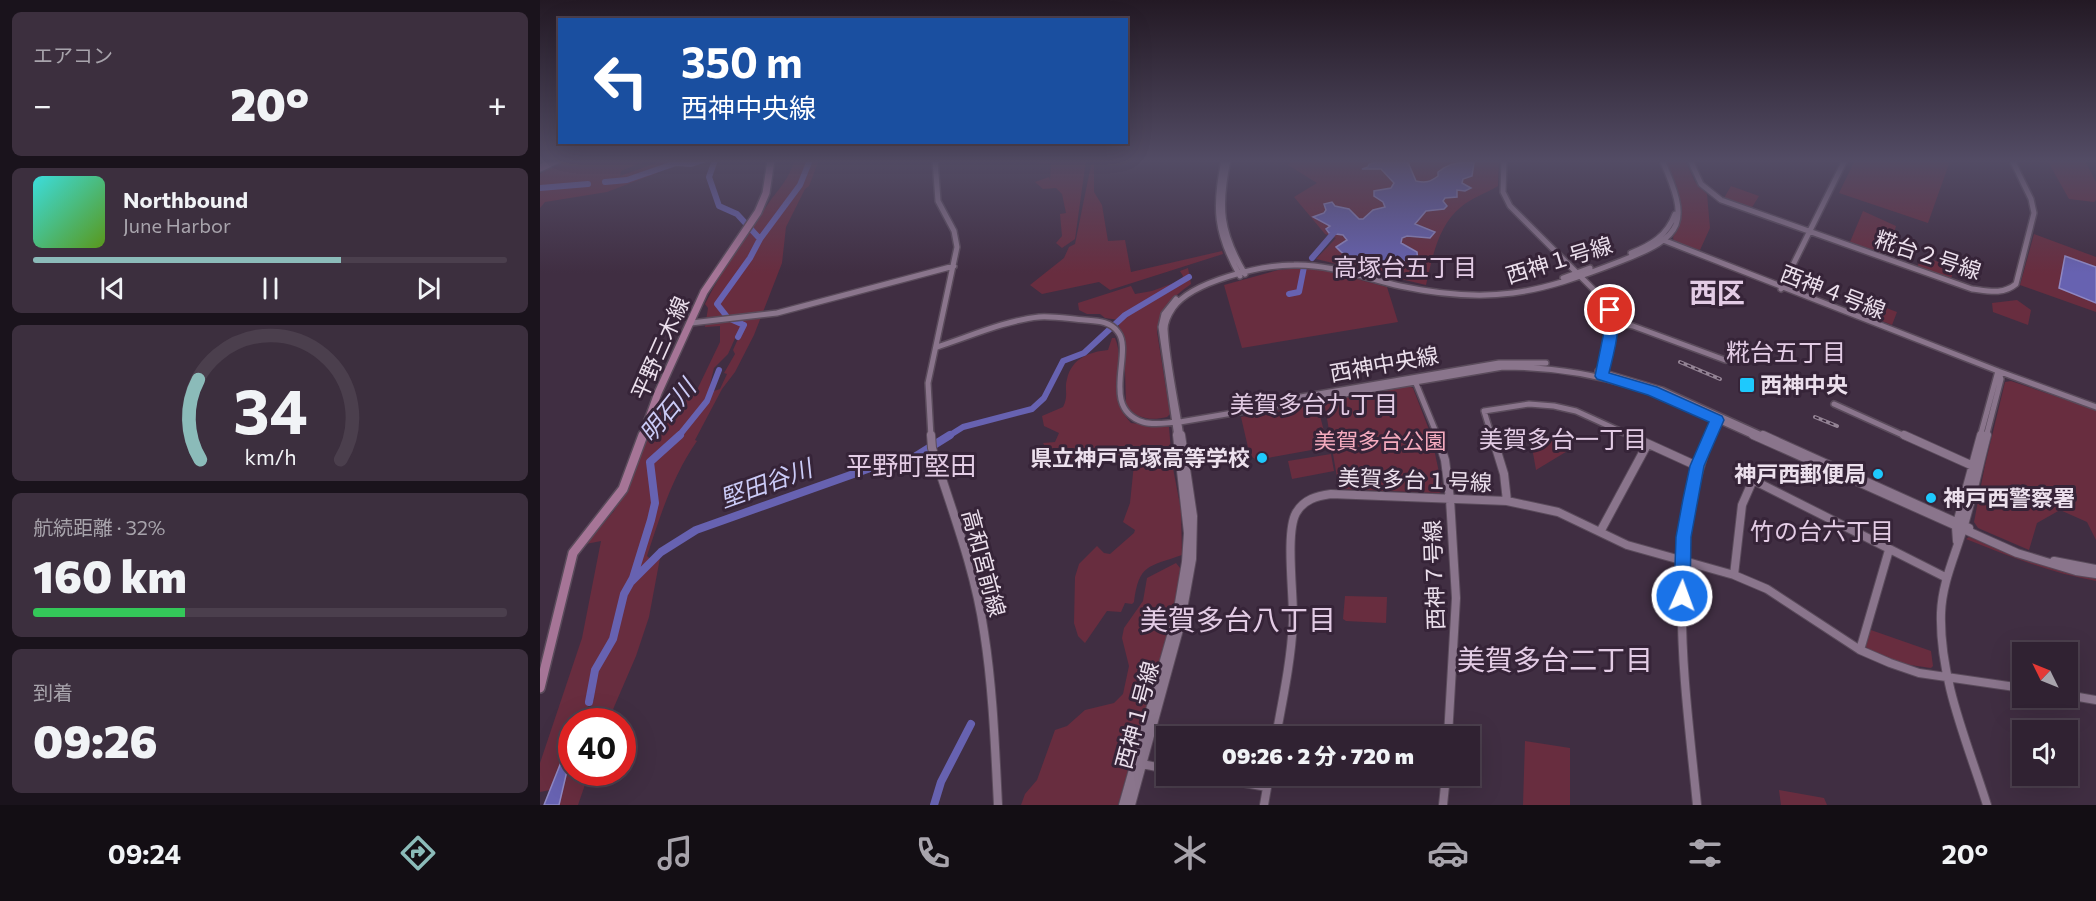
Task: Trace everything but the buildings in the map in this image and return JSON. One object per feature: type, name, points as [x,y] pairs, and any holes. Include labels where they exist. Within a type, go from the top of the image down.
[{"type":"main road","name":"平野三木線","points":[[540,688],[573,553],[623,489],[658,393],[693,322],[704,292],[749,226],[764,198]]},
{"type":"street","name":"高和宮前線","points":[[938,198],[954,231],[957,246],[928,383],[932,445],[967,558],[984,632],[993,719],[998,805]]},
{"type":"street","points":[[1220,198],[1220,213],[1228,247],[1242,273]]},
{"type":"street","points":[[1506,198],[1510,206],[1599,295],[1610,310],[1612,323],[1602,374]]},
{"type":"street","points":[[1661,241],[1677,225],[1680,207],[1676,198]]},
{"type":"street","name":"糀台２号線","points":[[1718,198],[1971,289],[1990,292],[2012,288],[2016,284],[2034,213],[2030,198]]},
{"type":"street","points":[[1782,288],[1827,198]]},
{"type":"street","name":"西神１号線","points":[[1131,805],[1139,763],[1183,585],[1188,533],[1178,420],[1161,327],[1164,314],[1176,299],[1190,288],[1242,273],[1278,266],[1320,266],[1433,292],[1499,296],[1539,290],[1650,250],[1661,241]]},
{"type":"street","name":"西神４号線","points":[[1661,241],[2096,407]]},
{"type":"street","points":[[693,322],[765,315],[954,266]]},
{"type":"street","name":"西神中央線","points":[[936,347],[1023,320],[1040,317],[1098,320],[1112,326],[1122,339],[1120,400],[1127,414],[1141,422],[1178,420],[1503,367],[1548,367],[1602,374],[1644,388],[1718,418],[2018,553],[2076,571],[2096,572]]},
{"type":"street","points":[[1612,323],[1633,326],[1725,360]]},
{"type":"street","points":[[1987,805],[1949,677],[1942,645],[1941,613],[1973,466],[1998,371]]},
{"type":"street","points":[[1960,526],[2001,379],[1998,371]]},
{"type":"street","name":"西神７号線","points":[[1414,380],[1437,434],[1445,460],[1450,498],[1456,598],[1449,726]]},
{"type":"street","points":[[1507,501],[1502,466],[1484,411],[1529,404],[1554,405],[1576,411],[1697,466]]},
{"type":"street","points":[[1834,404],[1973,466]]},
{"type":"street","points":[[1697,805],[1681,613],[1683,537],[1697,466],[1718,418]]},
{"type":"street","points":[[1600,532],[1647,445]]},
{"type":"street","points":[[1734,575],[1742,504],[1753,480],[1947,578]]},
{"type":"street","name":"美賀多台１号線","points":[[1278,726],[1290,660],[1293,621],[1292,528],[1296,513],[1306,501],[1317,496],[1331,494],[1507,501],[1558,512],[1627,545],[1734,575],[1769,590],[1860,650],[1890,663],[1919,673],[2012,686]]},
{"type":"street","points":[[1860,650],[1889,550]]},
{"type":"street","points":[[2078,697],[2096,700]]},
{"type":"street","points":[[1139,763],[1156,767]]},
{"type":"street","name":"西神１号線","points":[[1123,805],[1139,763]]},
{"type":"street","points":[[1261,786],[1267,787],[1264,805]]},
{"type":"street","points":[[1443,805],[1445,786]]},
{"type":"green space","points":[[540,198],[572,198],[545,202],[540,208]]},
{"type":"green space","points":[[773,198],[801,198],[786,227],[782,263],[754,335],[695,440],[697,441],[674,482],[662,511],[647,556],[653,561],[660,555],[649,617],[636,656],[614,708],[590,708],[595,697],[587,708],[558,708],[582,638],[601,541],[586,544],[614,511],[628,485],[656,412],[678,406],[696,392],[720,342],[720,326],[705,327],[708,308],[705,304],[727,266]],"holes":[[[742,330],[733,350],[735,354],[724,373],[727,374],[720,389],[708,393],[714,368],[728,354],[737,334]]]},
{"type":"green space","points":[[1063,198],[1081,198],[1075,239],[1062,248],[1056,243],[1062,236],[1060,214],[1066,213]]},
{"type":"green space","points":[[1084,198],[1097,198],[1102,205],[1108,241],[1125,240],[1131,272],[1222,251],[1223,254],[1110,290],[1099,282],[1042,294],[1030,285],[1064,258],[1069,247],[1075,244]]},
{"type":"green space","points":[[1294,198],[1475,198],[1453,214],[1441,233],[1426,285],[1316,259],[1336,238],[1325,234]]},
{"type":"green space","points":[[1680,198],[1707,198],[1710,228],[1700,250],[1674,242],[1673,237],[1681,218]]},
{"type":"green space","points":[[1724,198],[1758,198],[1751,209]]},
{"type":"green space","points":[[1853,198],[1937,198],[1928,223]]},
{"type":"green space","points":[[2068,198],[2096,198],[2094,202]]},
{"type":"green space","points":[[1863,211],[1896,226],[1890,246],[1882,253],[1850,242]]},
{"type":"green space","points":[[2034,234],[2096,257],[2096,312],[2020,285]]},
{"type":"green space","points":[[1921,256],[1954,267],[1951,279],[1917,268]]},
{"type":"green space","points":[[1188,268],[1191,284],[1168,304],[1158,324],[1157,332],[1170,414],[1161,418],[1144,418],[1134,413],[1126,405],[1124,335],[1119,327],[1119,320],[1105,318],[1100,314],[1087,314],[1079,310],[1078,303],[1131,286],[1135,294],[1152,291],[1182,280],[1183,276],[1180,271]]},
{"type":"green space","points":[[1301,268],[1322,270],[1387,287],[1398,322],[1242,348],[1224,285],[1278,270]]},
{"type":"green space","points":[[1865,300],[1897,312],[1892,325],[1859,312]]},
{"type":"green space","points":[[2017,300],[2031,310],[2028,325],[1993,312],[1992,303]]},
{"type":"green space","points":[[1112,338],[1115,338],[1118,349],[1117,391],[1123,412],[1131,423],[1169,427],[1172,463],[1181,510],[1182,555],[1147,569],[1139,580],[1134,602],[1125,603],[1121,612],[1107,611],[1085,643],[1078,636],[1074,623],[1075,577],[1079,564],[1097,546],[1104,553],[1110,554],[1134,533],[1135,530],[1123,522],[1130,503],[1134,464],[1117,455],[1086,450],[1080,463],[1068,461],[1058,450],[1048,451],[1043,443],[1055,442],[1059,433],[1044,426],[1042,416],[1063,407],[1069,372],[1077,361],[1094,352],[1108,350]]},
{"type":"green space","points":[[2011,381],[2096,410],[2096,540],[2087,522],[2060,510],[2037,523],[2029,550],[1978,528],[1974,522],[2005,382]]},
{"type":"green space","name":"美賀多台公園","points":[[1408,386],[1413,388],[1431,435],[1443,491],[1439,493],[1339,489],[1324,401]]},
{"type":"green space","points":[[1317,404],[1328,447],[1257,460],[1250,456],[1241,417]]},
{"type":"green space","points":[[1530,436],[1533,436],[1574,447],[1536,470]]},
{"type":"green space","points":[[1331,454],[1334,471],[1292,479],[1288,461]]},
{"type":"green space","points":[[1969,537],[2043,565],[2096,577],[2096,581],[2030,563],[1966,539]]},
{"type":"green space","points":[[1176,563],[1181,569],[1174,610],[1118,805],[1021,805],[1025,794],[1037,780],[1055,730],[1067,726],[1085,710],[1114,703],[1123,694],[1129,666],[1122,638],[1124,628],[1143,601],[1147,578]]},
{"type":"green space","points":[[1345,596],[1387,597],[1386,623],[1346,621],[1343,619]]},
{"type":"green space","points":[[1868,629],[1931,651],[1933,666],[1931,668],[1905,664],[1879,656],[1865,646]]},
{"type":"green space","points":[[558,709],[558,770],[550,790],[540,792],[540,763]]},
{"type":"green space","points":[[1525,741],[1570,748],[1570,805],[1523,805]]},
{"type":"green space","points":[[563,786],[585,786],[578,805],[559,805]]},
{"type":"green space","points":[[1779,790],[1824,798],[1827,805],[1781,805]]},
{"type":"shaded area","points":[[1376,198],[1450,198],[1445,198],[1443,201],[1447,206],[1444,209],[1426,211],[1415,224],[1435,232],[1430,238],[1407,236],[1402,238],[1401,243],[1417,252],[1418,262],[1399,260],[1391,269],[1361,262],[1336,247],[1347,240],[1343,235],[1329,233],[1326,229],[1330,226],[1313,217],[1324,213],[1326,210],[1324,204],[1332,202],[1335,206],[1349,209],[1359,219],[1363,219],[1373,210],[1385,207],[1383,202]]},
{"type":"shaded area","points":[[2065,256],[2096,267],[2096,303],[2059,288]]},
{"type":"shaded area","points":[[558,770],[558,786],[563,786],[559,805],[544,805]]},
{"type":"waterway","points":[[716,198],[719,206],[737,214],[760,239]]},
{"type":"waterway","name":"明石川","points":[[760,239],[791,198]]},
{"type":"waterway","name":"堅田谷川","points":[[1312,258],[1337,229]]},
{"type":"waterway","name":"明石川","points":[[738,337],[744,325],[728,318],[717,304],[750,258],[760,239]]},
{"type":"waterway","name":"堅田谷川","points":[[1289,294],[1299,292],[1304,267]]},
{"type":"waterway","name":"堅田谷川","points":[[947,437],[963,427],[1032,409],[1044,398],[1063,361],[1084,353],[1125,315],[1189,277]]},
{"type":"waterway","name":"明石川","points":[[679,436],[707,401],[719,370]]},
{"type":"waterway","name":"堅田谷川","points":[[631,582],[661,552],[696,530],[876,466],[913,458],[950,435]]},
{"type":"waterway","name":"明石川","points":[[589,702],[595,670],[613,639],[624,594],[633,578],[651,520],[655,503],[650,462],[679,436]]},
{"type":"waterway","points":[[934,805],[941,782],[971,724]]},
{"type":"railway","points":[[1680,362],[1720,379]]},
{"type":"railway","points":[[1815,417],[1837,426]]},
{"type":"place","name":"西神中央","points":[[1747,385]]},
{"type":"place","name":"県立神戸高塚高等学校","points":[[1262,458]]},
{"type":"place","name":"神戸西郵便局","points":[[1878,474]]},
{"type":"place","name":"神戸西警察署","points":[[1931,498]]},
{"type":"district","name":"高塚台五丁目","points":[[1405,268]]},
{"type":"district","name":"西区","points":[[1717,293]]},
{"type":"district","name":"糀台五丁目","points":[[1786,353]]},
{"type":"district","name":"美賀多台九丁目","points":[[1314,405]]},
{"type":"district","name":"美賀多台一丁目","points":[[1563,440]]},
{"type":"district","name":"平野町堅田","points":[[911,466]]},
{"type":"district","name":"竹の台六丁目","points":[[1822,532]]},
{"type":"district","name":"美賀多台八丁目","points":[[1238,620]]},
{"type":"district","name":"美賀多台二丁目","points":[[1555,660]]},
{"type":"route","points":[[1610,310],[1612,322],[1602,376],[1652,391],[1717,420],[1697,466],[1690,499],[1683,537],[1682,596]]}]
